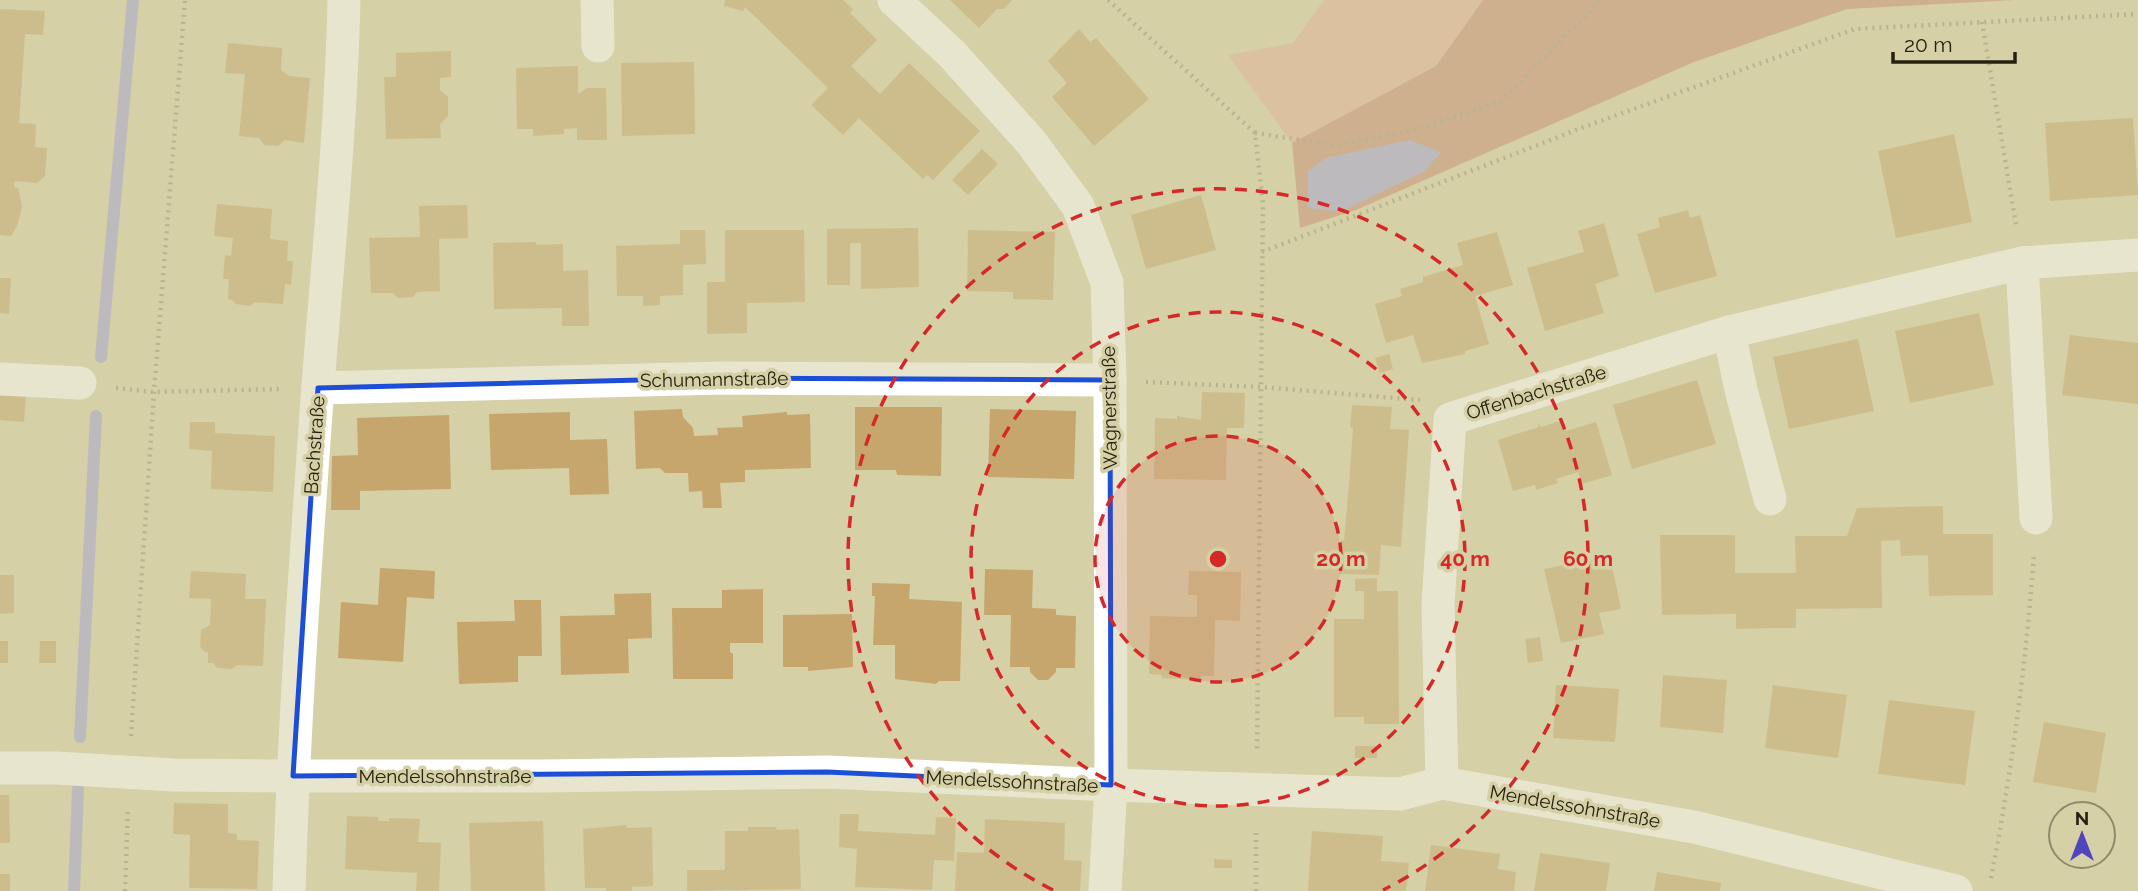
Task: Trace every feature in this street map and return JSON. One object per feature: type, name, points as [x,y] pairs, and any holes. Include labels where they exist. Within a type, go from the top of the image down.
[{"type":"street","name":"Bachstraße","points":[[289,891],[293,776],[318,388],[342,85],[344,0]]},
{"type":"street","points":[[597,0],[598,46]]},
{"type":"street","name":"Wagnerstraße","points":[[894,0],[952,54],[1031,142],[1078,206],[1107,283],[1110,380],[1111,785],[1104,891]]},
{"type":"street","name":"Offenbachstraße","points":[[1442,783],[1438,604],[1450,419],[1729,332],[2022,263],[2138,255]]},
{"type":"street","points":[[2022,263],[2036,518]]},
{"type":"street","points":[[1729,332],[1741,390],[1770,499]]},
{"type":"street","name":"Schumannstraße","points":[[318,388],[723,378],[1110,380]]},
{"type":"street","points":[[0,379],[80,383]]},
{"type":"street","name":"Mendelssohnstraße","points":[[0,768],[293,776],[827,772],[1400,794],[1442,783],[1694,827],[1956,891]]},
{"type":"path","points":[[125,891],[129,773],[154,392],[185,0]]},
{"type":"path","points":[[1108,0],[1255,133],[1335,145],[1415,130],[1502,101],[1601,0]]},
{"type":"path","points":[[1262,252],[1584,127],[1855,29],[2138,15]]},
{"type":"path","points":[[1983,22],[2022,263]]},
{"type":"path","points":[[1255,133],[1263,203],[1256,891]]},
{"type":"path","points":[[1110,380],[1261,387],[1426,401],[1450,419]]},
{"type":"path","points":[[80,383],[154,392],[318,388]]},
{"type":"path","points":[[1988,891],[2008,788],[2028,634],[2036,518]]},
{"type":"highlighted area","points":[[723,378],[1110,380],[1111,785],[827,772],[293,776],[318,388]]},
{"type":"shaded area","points":[[1324,0],[1483,0],[1436,66],[1292,143],[1228,55],[1293,43]]},
{"type":"shaded area","points":[[1483,0],[2015,0],[1847,9],[1694,62],[1356,210],[1300,228],[1292,143],[1436,66]]},
{"type":"water","points":[[1409,140],[1441,152],[1425,171],[1340,212],[1308,208],[1308,171],[1326,158]]},
{"type":"building","points":[[725,0],[843,0],[853,9],[850,13],[877,40],[851,66],[880,94],[909,63],[980,131],[933,180],[927,175],[923,179],[859,118],[843,135],[811,105],[828,88],[745,7],[743,11],[724,6]]},
{"type":"building","points":[[950,0],[1012,0],[1004,9],[997,9],[979,28]]},
{"type":"building","points":[[0,9],[45,11],[43,35],[25,34],[19,123],[36,124],[35,147],[47,148],[45,176],[37,183],[15,181],[14,187],[18,188],[22,206],[17,226],[11,236],[0,235]]},
{"type":"building","points":[[1079,29],[1090,42],[1096,38],[1149,99],[1094,146],[1052,97],[1067,83],[1048,61]]},
{"type":"building","points":[[228,43],[282,48],[281,70],[289,76],[310,78],[304,143],[285,140],[278,146],[264,145],[259,138],[239,136],[245,74],[225,73]]},
{"type":"building","points":[[451,51],[451,77],[440,78],[440,90],[448,97],[448,116],[440,124],[441,138],[386,139],[384,77],[396,77],[396,53]]},
{"type":"building","points":[[694,62],[695,134],[622,136],[621,63]]},
{"type":"building","points":[[578,66],[578,94],[587,88],[606,88],[607,140],[577,140],[577,128],[564,129],[564,134],[533,136],[533,129],[517,129],[516,68]]},
{"type":"building","points":[[2133,118],[2138,195],[2050,201],[2045,123]]},
{"type":"building","points":[[1954,134],[1972,222],[1896,238],[1878,151]]},
{"type":"building","points":[[982,149],[998,164],[968,195],[952,180]]},
{"type":"building","points":[[1201,195],[1216,250],[1146,269],[1131,215]]},
{"type":"building","points":[[217,204],[272,209],[270,239],[288,241],[287,261],[293,261],[291,285],[285,284],[283,304],[255,302],[250,306],[236,304],[228,299],[229,279],[223,279],[225,255],[231,256],[233,238],[214,236]]},
{"type":"building","points":[[467,205],[468,238],[439,239],[440,291],[417,292],[413,297],[398,298],[393,293],[371,293],[369,238],[420,237],[419,206]]},
{"type":"building","points":[[1688,210],[1690,218],[1700,215],[1717,276],[1655,293],[1637,234],[1660,227],[1658,218]]},
{"type":"building","points":[[1604,223],[1619,276],[1595,284],[1604,313],[1545,331],[1527,268],[1584,252],[1578,231]]},
{"type":"building","points":[[918,228],[919,287],[861,289],[861,243],[850,243],[850,285],[827,285],[827,229]]},
{"type":"building","points":[[680,230],[705,230],[706,264],[683,265],[683,295],[660,296],[660,305],[643,306],[643,296],[617,296],[616,246],[680,244]]},
{"type":"building","points":[[725,230],[804,230],[805,302],[747,303],[747,333],[707,334],[707,282],[725,282]]},
{"type":"building","points":[[968,230],[1055,232],[1053,300],[1013,299],[1013,292],[967,291]]},
{"type":"building","points":[[1497,232],[1513,285],[1475,296],[1489,344],[1465,351],[1465,354],[1422,363],[1413,335],[1386,343],[1375,304],[1402,296],[1400,289],[1423,282],[1423,277],[1463,265],[1457,243]]},
{"type":"building","points":[[536,242],[536,245],[563,244],[563,271],[588,270],[589,326],[562,326],[562,308],[494,309],[493,243]]},
{"type":"building","points":[[0,278],[11,278],[9,314],[0,313]]},
{"type":"building","points":[[1979,313],[1994,385],[1910,403],[1895,331]]},
{"type":"building","points":[[2070,335],[2138,343],[2138,404],[2062,395]]},
{"type":"building","points":[[1858,339],[1874,411],[1789,429],[1773,357]]},
{"type":"building","points":[[1389,354],[1393,369],[1380,373],[1375,358]]},
{"type":"building","points":[[1697,380],[1716,444],[1632,469],[1613,405]]},
{"type":"building","points":[[0,392],[26,394],[24,422],[0,420]]},
{"type":"building","points":[[1202,392],[1245,393],[1244,428],[1227,428],[1226,480],[1154,479],[1155,418],[1177,419],[1177,416],[1201,420]]},
{"type":"building","points":[[1352,405],[1392,407],[1390,429],[1409,430],[1401,547],[1381,545],[1379,575],[1339,574],[1349,484]]},
{"type":"building","points":[[855,407],[942,407],[941,476],[897,475],[896,470],[855,470]]},
{"type":"building","points":[[682,409],[683,417],[693,428],[694,436],[718,435],[717,428],[743,427],[742,416],[787,412],[787,415],[810,414],[811,468],[745,470],[745,482],[720,483],[722,508],[703,508],[702,491],[689,492],[688,473],[665,473],[660,468],[636,469],[634,411]]},
{"type":"building","points":[[990,409],[1076,411],[1074,479],[988,477]]},
{"type":"building","points":[[570,412],[570,440],[607,439],[609,494],[570,495],[569,468],[491,470],[489,414]]},
{"type":"building","points":[[449,415],[451,489],[360,491],[360,510],[331,510],[332,456],[358,455],[357,418]]},
{"type":"building","points":[[1563,420],[1566,431],[1596,422],[1612,475],[1582,484],[1578,472],[1556,479],[1558,483],[1536,490],[1535,485],[1513,491],[1498,440],[1539,427],[1538,424],[1542,427]]},
{"type":"building","points":[[190,422],[215,422],[215,433],[275,436],[273,492],[211,489],[212,451],[189,449]]},
{"type":"building","points":[[1943,506],[1943,534],[1993,534],[1993,595],[1929,596],[1928,555],[1901,556],[1900,540],[1881,541],[1882,608],[1796,609],[1796,628],[1736,629],[1736,614],[1662,615],[1660,535],[1735,535],[1735,573],[1796,573],[1795,536],[1847,536],[1857,508]]},
{"type":"building","points":[[1610,556],[1621,609],[1599,613],[1604,634],[1561,643],[1544,569]]},
{"type":"building","points":[[380,568],[435,571],[434,599],[407,597],[403,662],[338,658],[341,602],[378,605]]},
{"type":"building","points":[[985,569],[1033,570],[1032,608],[1056,609],[1056,615],[1076,616],[1075,668],[1056,668],[1056,672],[1048,680],[1038,680],[1030,672],[1030,667],[1010,667],[1011,615],[984,615]]},
{"type":"building","points":[[191,571],[246,574],[245,599],[266,599],[263,666],[237,665],[232,669],[217,668],[213,663],[208,663],[208,652],[200,647],[201,630],[210,625],[211,599],[189,598]]},
{"type":"building","points":[[1189,571],[1241,572],[1240,621],[1215,620],[1214,676],[1201,676],[1200,680],[1162,678],[1162,675],[1149,674],[1150,616],[1197,617],[1197,595],[1188,595]]},
{"type":"building","points":[[0,575],[14,575],[14,613],[0,614]]},
{"type":"building","points":[[1377,578],[1377,591],[1398,591],[1399,724],[1364,724],[1364,717],[1334,717],[1334,619],[1364,619],[1364,591],[1355,591],[1355,579]]},
{"type":"building","points":[[872,583],[910,584],[909,599],[962,602],[960,681],[939,681],[936,684],[895,679],[895,645],[873,645],[875,596],[872,596]]},
{"type":"building","points":[[763,589],[763,643],[730,643],[733,679],[673,679],[672,608],[722,608],[722,590]]},
{"type":"building","points":[[651,593],[652,638],[628,639],[629,673],[561,675],[560,616],[615,615],[614,594]]},
{"type":"building","points":[[514,600],[541,600],[542,656],[518,656],[518,682],[459,684],[457,622],[515,621]]},
{"type":"building","points":[[852,614],[853,667],[808,671],[808,667],[783,667],[783,615]]},
{"type":"building","points":[[1540,637],[1543,661],[1528,663],[1525,639]]},
{"type":"building","points":[[0,641],[8,641],[8,663],[0,663]]},
{"type":"building","points":[[40,641],[56,641],[56,663],[39,663]]},
{"type":"building","points":[[1663,675],[1727,680],[1723,733],[1660,727]]},
{"type":"building","points":[[1556,685],[1619,689],[1615,742],[1553,738]]},
{"type":"building","points":[[1773,685],[1847,695],[1838,758],[1765,748]]},
{"type":"building","points":[[1889,700],[1975,711],[1965,785],[1878,774]]},
{"type":"building","points":[[2044,722],[2106,733],[2096,793],[2033,782]]},
{"type":"building","points":[[1355,746],[1377,746],[1377,758],[1355,758]]},
{"type":"building","points":[[0,795],[9,795],[10,843],[0,843]]},
{"type":"building","points":[[174,803],[228,804],[228,833],[237,834],[237,840],[259,841],[257,889],[189,888],[190,835],[173,834]]},
{"type":"building","points":[[840,814],[859,814],[858,831],[935,835],[936,817],[956,818],[954,861],[934,860],[932,890],[855,887],[857,849],[839,847]]},
{"type":"building","points":[[347,816],[378,817],[378,821],[389,821],[389,818],[420,819],[418,842],[441,843],[439,891],[416,891],[417,873],[345,869]]},
{"type":"building","points":[[985,819],[1065,823],[1064,860],[1082,861],[1080,891],[955,891],[957,852],[984,853]]},
{"type":"building","points":[[543,821],[545,891],[471,891],[469,823]]},
{"type":"building","points":[[627,825],[627,828],[652,827],[653,886],[632,887],[632,891],[585,888],[583,829]]},
{"type":"building","points":[[748,827],[799,829],[801,889],[687,891],[687,870],[725,870],[725,831],[748,831]]},
{"type":"building","points":[[1312,831],[1383,836],[1381,861],[1409,863],[1406,891],[1308,891]]},
{"type":"building","points":[[1431,845],[1500,854],[1498,869],[1516,872],[1514,891],[1425,891]]},
{"type":"building","points":[[1540,853],[1610,863],[1606,891],[1534,891]]},
{"type":"building","points":[[1214,859],[1232,860],[1232,868],[1214,868]]},
{"type":"building","points":[[1657,872],[1721,883],[1720,891],[1654,891]]},
{"type":"building","points":[[0,874],[10,874],[10,891],[0,891]]},
{"type":"waterway","points":[[101,357],[133,0]]},
{"type":"waterway","points":[[80,737],[96,416]]},
{"type":"waterway","points":[[74,891],[78,789]]}]
